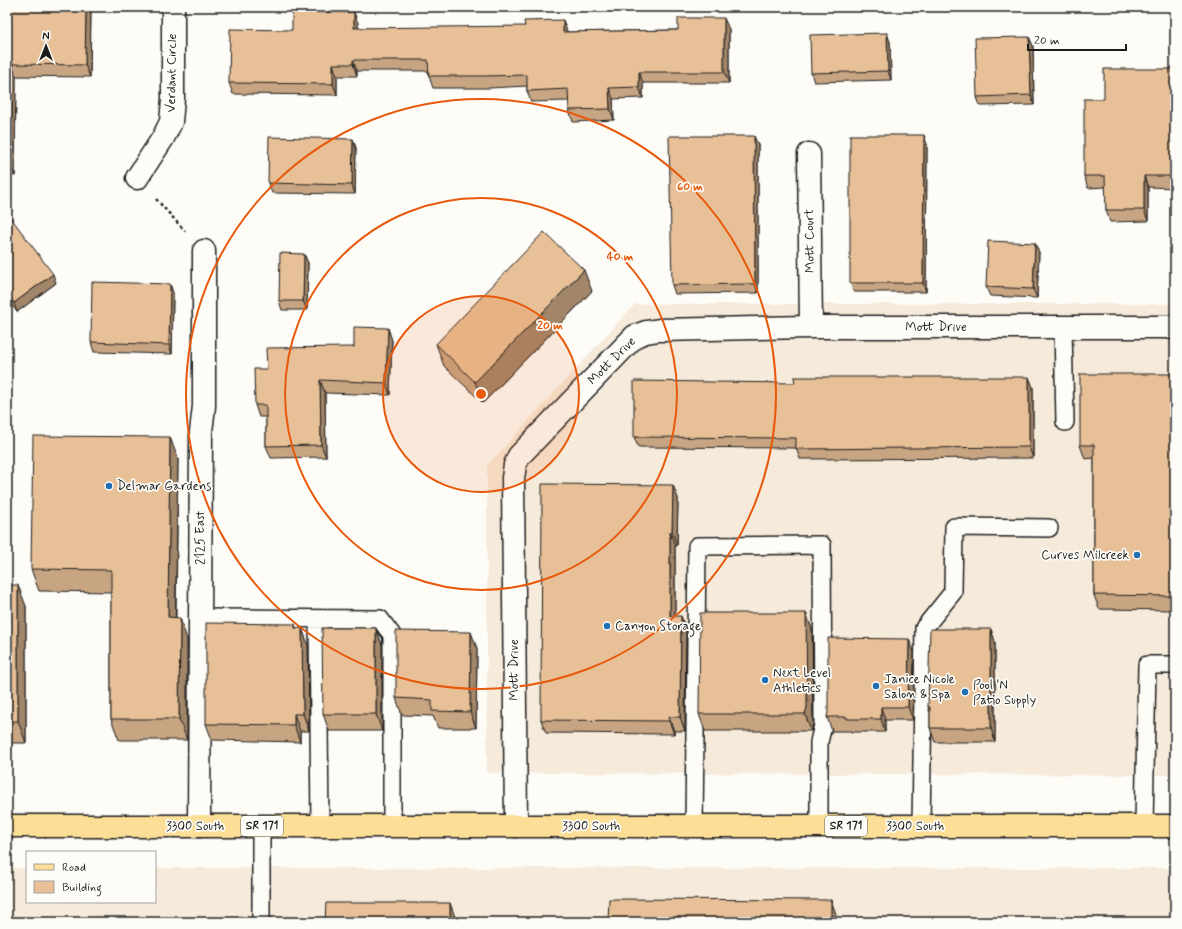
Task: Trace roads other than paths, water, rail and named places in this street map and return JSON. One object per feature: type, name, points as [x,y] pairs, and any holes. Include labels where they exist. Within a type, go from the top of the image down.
[{"type":"main road","name":"3300 South","points":[[7,826],[1175,826]]},
{"type":"street","name":"Verdant Circle","points":[[137,178],[163,138],[171,122],[173,99],[173,7]]},
{"type":"street","name":"Mott Court","points":[[809,154],[811,327]]},
{"type":"street","name":"2125 East","points":[[199,826],[201,432],[204,406],[204,251]]},
{"type":"street","name":"Mott Drive","points":[[516,826],[513,478],[515,465],[519,456],[635,336],[646,332],[811,327],[1175,327]]},
{"type":"lane","points":[[1064,327],[1065,422]]},
{"type":"lane","points":[[921,826],[924,628],[953,592],[954,527],[1049,528]]},
{"type":"lane","points":[[694,826],[697,546],[822,545],[823,725],[820,742],[819,826]]},
{"type":"lane","points":[[200,618],[380,619],[392,635],[392,826]]},
{"type":"lane","points":[[318,619],[320,826]]},
{"type":"lane","points":[[1144,826],[1147,665],[1175,665]]},
{"type":"lane","points":[[261,826],[261,922]]},
{"type":"place","name":"Delmar Gardens","points":[[109,486]]},
{"type":"place","name":"Curves Milcreek","points":[[1137,555]]},
{"type":"place","name":"Canyon Storage","points":[[607,626]]},
{"type":"place","name":"Next Level Athletics","points":[[765,680]]},
{"type":"place","name":"Janice Nicole Salon & Spa","points":[[876,686]]},
{"type":"place","name":"Pool 'N Patio Supply","points":[[965,692]]}]
